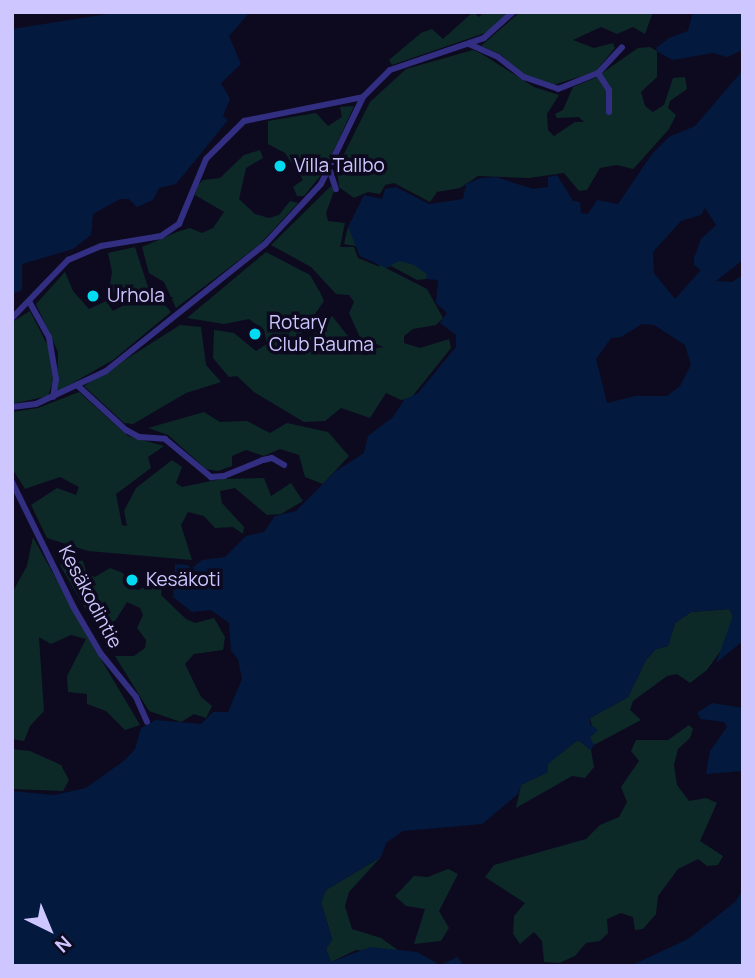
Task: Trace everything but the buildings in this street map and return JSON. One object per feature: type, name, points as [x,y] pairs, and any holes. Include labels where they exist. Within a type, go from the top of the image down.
[{"type":"street","points":[[12,407],[53,397],[120,361],[265,244],[330,172],[363,97],[398,66],[469,44],[496,32],[513,12]]},
{"type":"street","points":[[469,44],[498,57],[524,77],[558,89],[598,73],[622,47]]},
{"type":"street","points":[[598,73],[609,90],[609,112]]},
{"type":"street","points":[[12,318],[30,303],[60,267],[78,255],[102,246],[152,239],[179,223],[206,159],[244,121],[363,97]]},
{"type":"street","points":[[330,172],[336,189]]},
{"type":"street","points":[[30,303],[49,337],[56,379],[53,397]]},
{"type":"street","points":[[77,385],[126,430],[139,437],[165,439],[211,477],[224,476],[272,458],[284,464]]},
{"type":"street","name":"Kesäkodintie","points":[[12,482],[74,608],[101,654],[136,697],[147,722]]},
{"type":"green space","points":[[473,12],[479,17],[484,12],[509,12],[488,32],[392,65],[389,60],[421,33],[432,29],[443,39]]},
{"type":"green space","points":[[520,12],[653,12],[645,34],[633,27],[617,34],[601,27],[573,40],[594,48],[613,43],[615,48],[595,72],[553,85],[526,77],[500,54],[481,46]]},
{"type":"green space","points":[[650,47],[657,51],[657,77],[641,92],[645,106],[653,112],[664,105],[673,78],[685,77],[687,89],[670,101],[668,108],[676,115],[669,129],[633,169],[617,165],[600,168],[587,190],[579,191],[564,173],[529,178],[478,176],[460,188],[437,192],[430,202],[394,183],[385,185],[380,194],[368,192],[354,198],[339,187],[337,168],[370,102],[406,69],[473,50],[482,54],[534,87],[559,95],[547,114],[548,130],[554,136],[575,122],[584,122],[579,117],[557,118],[555,114],[563,110],[573,87],[595,78],[638,48]]},
{"type":"green space","points":[[354,106],[325,170],[304,196],[297,196],[293,187],[303,180],[285,153],[268,144],[268,121],[316,113],[328,126],[342,117],[340,107]]},
{"type":"green space","points":[[260,150],[263,158],[246,168],[239,199],[255,214],[269,218],[279,215],[290,201],[298,203],[259,245],[176,308],[164,282],[149,273],[142,247],[190,228],[202,233],[213,228],[224,212],[195,195],[198,185],[203,180],[220,178],[244,155]]},
{"type":"green space","points":[[331,186],[334,191],[326,213],[328,221],[345,223],[340,247],[354,247],[358,258],[380,267],[375,260],[360,256],[356,246],[344,244],[348,227],[430,273],[426,279],[417,280],[391,266],[386,268],[427,289],[443,318],[436,325],[413,329],[404,336],[404,343],[420,348],[449,339],[451,348],[411,398],[401,400],[386,393],[370,418],[341,408],[325,421],[304,422],[254,392],[237,376],[229,377],[213,358],[214,330],[234,333],[256,351],[267,344],[264,330],[249,319],[224,324],[187,318],[266,252],[310,275],[324,301],[298,338],[300,347],[332,316],[363,355],[368,355],[349,313],[354,302],[349,295],[336,294],[311,267],[271,245]]},
{"type":"green space","points":[[135,247],[147,284],[171,312],[113,360],[57,392],[58,352],[36,304],[65,272],[73,291],[89,309],[106,301],[113,311],[124,305],[118,294],[109,291],[112,272],[108,253]]},
{"type":"green space","points":[[30,311],[48,346],[53,381],[48,396],[12,404],[12,322]]},
{"type":"green space","points":[[180,325],[201,327],[206,365],[221,382],[186,393],[133,424],[124,423],[84,386]]},
{"type":"green space","points":[[79,392],[128,436],[164,446],[148,457],[151,468],[116,494],[122,525],[127,526],[124,511],[136,488],[172,460],[182,467],[176,483],[182,487],[221,479],[264,478],[271,496],[291,483],[303,501],[281,514],[267,515],[235,488],[220,491],[222,503],[244,527],[243,534],[233,527],[215,528],[204,516],[188,512],[181,525],[192,560],[88,551],[47,538],[31,505],[57,488],[76,495],[79,487],[60,477],[25,489],[12,468],[12,412],[38,408]]},
{"type":"green space","points":[[204,412],[220,422],[247,421],[270,433],[287,423],[328,432],[349,456],[323,484],[305,477],[299,455],[280,449],[264,456],[246,450],[232,456],[232,466],[218,471],[206,469],[168,435],[148,428]]},
{"type":"green space","points":[[33,537],[140,725],[125,730],[106,711],[87,704],[87,694],[68,692],[67,676],[86,639],[71,635],[51,644],[39,637],[44,711],[30,726],[24,741],[12,739],[12,593],[27,566]]},
{"type":"green space","points":[[66,559],[83,561],[87,574],[95,577],[110,568],[123,573],[129,587],[138,590],[152,584],[162,586],[161,595],[186,619],[195,623],[214,618],[225,637],[223,650],[194,654],[185,664],[201,697],[212,706],[206,718],[194,714],[181,722],[149,711],[115,656],[134,656],[145,648],[146,640],[137,628],[143,615],[140,608],[127,602],[107,634],[99,632],[60,565]]},
{"type":"green space","points":[[730,609],[733,616],[724,646],[707,670],[690,683],[677,674],[667,676],[633,701],[630,710],[641,720],[594,745],[589,737],[594,734],[590,718],[628,697],[646,660],[656,649],[668,646],[675,623],[691,612]]},
{"type":"green space","points":[[689,725],[693,729],[690,738],[678,749],[674,765],[677,785],[689,801],[706,798],[717,803],[700,841],[723,856],[718,865],[707,866],[698,859],[678,869],[658,896],[656,914],[643,929],[635,930],[633,917],[621,913],[607,919],[608,933],[600,941],[586,943],[575,956],[559,963],[544,962],[542,941],[534,932],[520,944],[513,934],[514,916],[525,903],[485,877],[494,865],[586,839],[600,825],[619,817],[627,802],[621,787],[639,761],[631,751],[636,740],[668,740]]},
{"type":"green space","points":[[578,740],[591,750],[594,767],[585,778],[572,776],[516,808],[521,785],[548,772],[547,764]]},
{"type":"green space","points":[[12,749],[30,751],[61,765],[69,780],[63,791],[12,789]]},
{"type":"green space","points":[[381,857],[349,892],[345,906],[352,929],[381,938],[402,953],[356,950],[331,962],[326,949],[332,939],[321,902],[326,890]]},
{"type":"green space","points":[[448,869],[458,874],[439,911],[449,928],[441,941],[414,944],[425,909],[406,906],[395,896],[414,876],[428,877]]},
{"type":"water","points":[[120,12],[250,12],[229,36],[241,64],[221,83],[230,99],[223,116],[228,120],[176,184],[159,188],[153,200],[137,207],[129,199],[120,199],[93,214],[91,235],[73,249],[22,264],[22,290],[12,294],[12,29]]},
{"type":"water","points":[[693,12],[743,12],[743,50],[727,57],[713,53],[673,60],[658,52],[656,48],[669,38],[688,31]]},
{"type":"water","points":[[743,70],[743,260],[716,281],[732,282],[743,275],[743,641],[716,663],[733,616],[729,609],[691,612],[675,623],[668,646],[656,649],[646,660],[628,697],[590,718],[590,724],[598,730],[590,737],[594,745],[591,750],[578,740],[548,764],[548,772],[521,785],[518,794],[482,824],[403,831],[386,843],[381,857],[326,890],[321,902],[332,939],[326,949],[331,962],[370,947],[417,952],[440,965],[458,957],[464,966],[12,966],[12,791],[54,795],[86,788],[125,760],[135,749],[141,728],[155,720],[201,724],[213,712],[228,712],[242,679],[238,659],[231,651],[229,623],[211,610],[192,612],[173,597],[175,564],[188,565],[191,569],[202,560],[225,557],[246,536],[264,532],[275,516],[296,511],[336,471],[364,453],[368,436],[393,417],[404,400],[418,393],[456,347],[456,335],[440,323],[447,313],[436,303],[438,280],[426,279],[427,274],[414,265],[399,261],[386,268],[360,256],[348,227],[364,195],[382,199],[385,189],[396,187],[429,204],[463,199],[466,184],[481,178],[496,177],[533,189],[548,187],[548,177],[557,175],[573,201],[580,202],[581,213],[588,214],[597,200],[618,204],[652,154],[669,137],[695,126]],"holes":[[[705,208],[716,225],[701,239],[694,258],[694,265],[701,270],[675,299],[654,273],[653,252],[681,221],[701,215]],[[642,324],[654,325],[685,345],[691,365],[680,386],[667,396],[635,396],[607,403],[596,359],[611,338],[621,337]]]},
{"type":"water","points":[[712,703],[743,708],[743,771],[706,774],[710,751],[727,727],[724,722],[701,719],[697,713]]},
{"type":"water","points":[[743,890],[743,966],[630,966],[688,939],[735,902]]},
{"type":"place","name":"Villa Tallbo","points":[[280,166]]},
{"type":"place","name":"Urhola","points":[[93,296]]},
{"type":"place","name":"Rotary Club Rauma","points":[[255,334]]},
{"type":"place","name":"Kesäkoti","points":[[132,580]]}]
